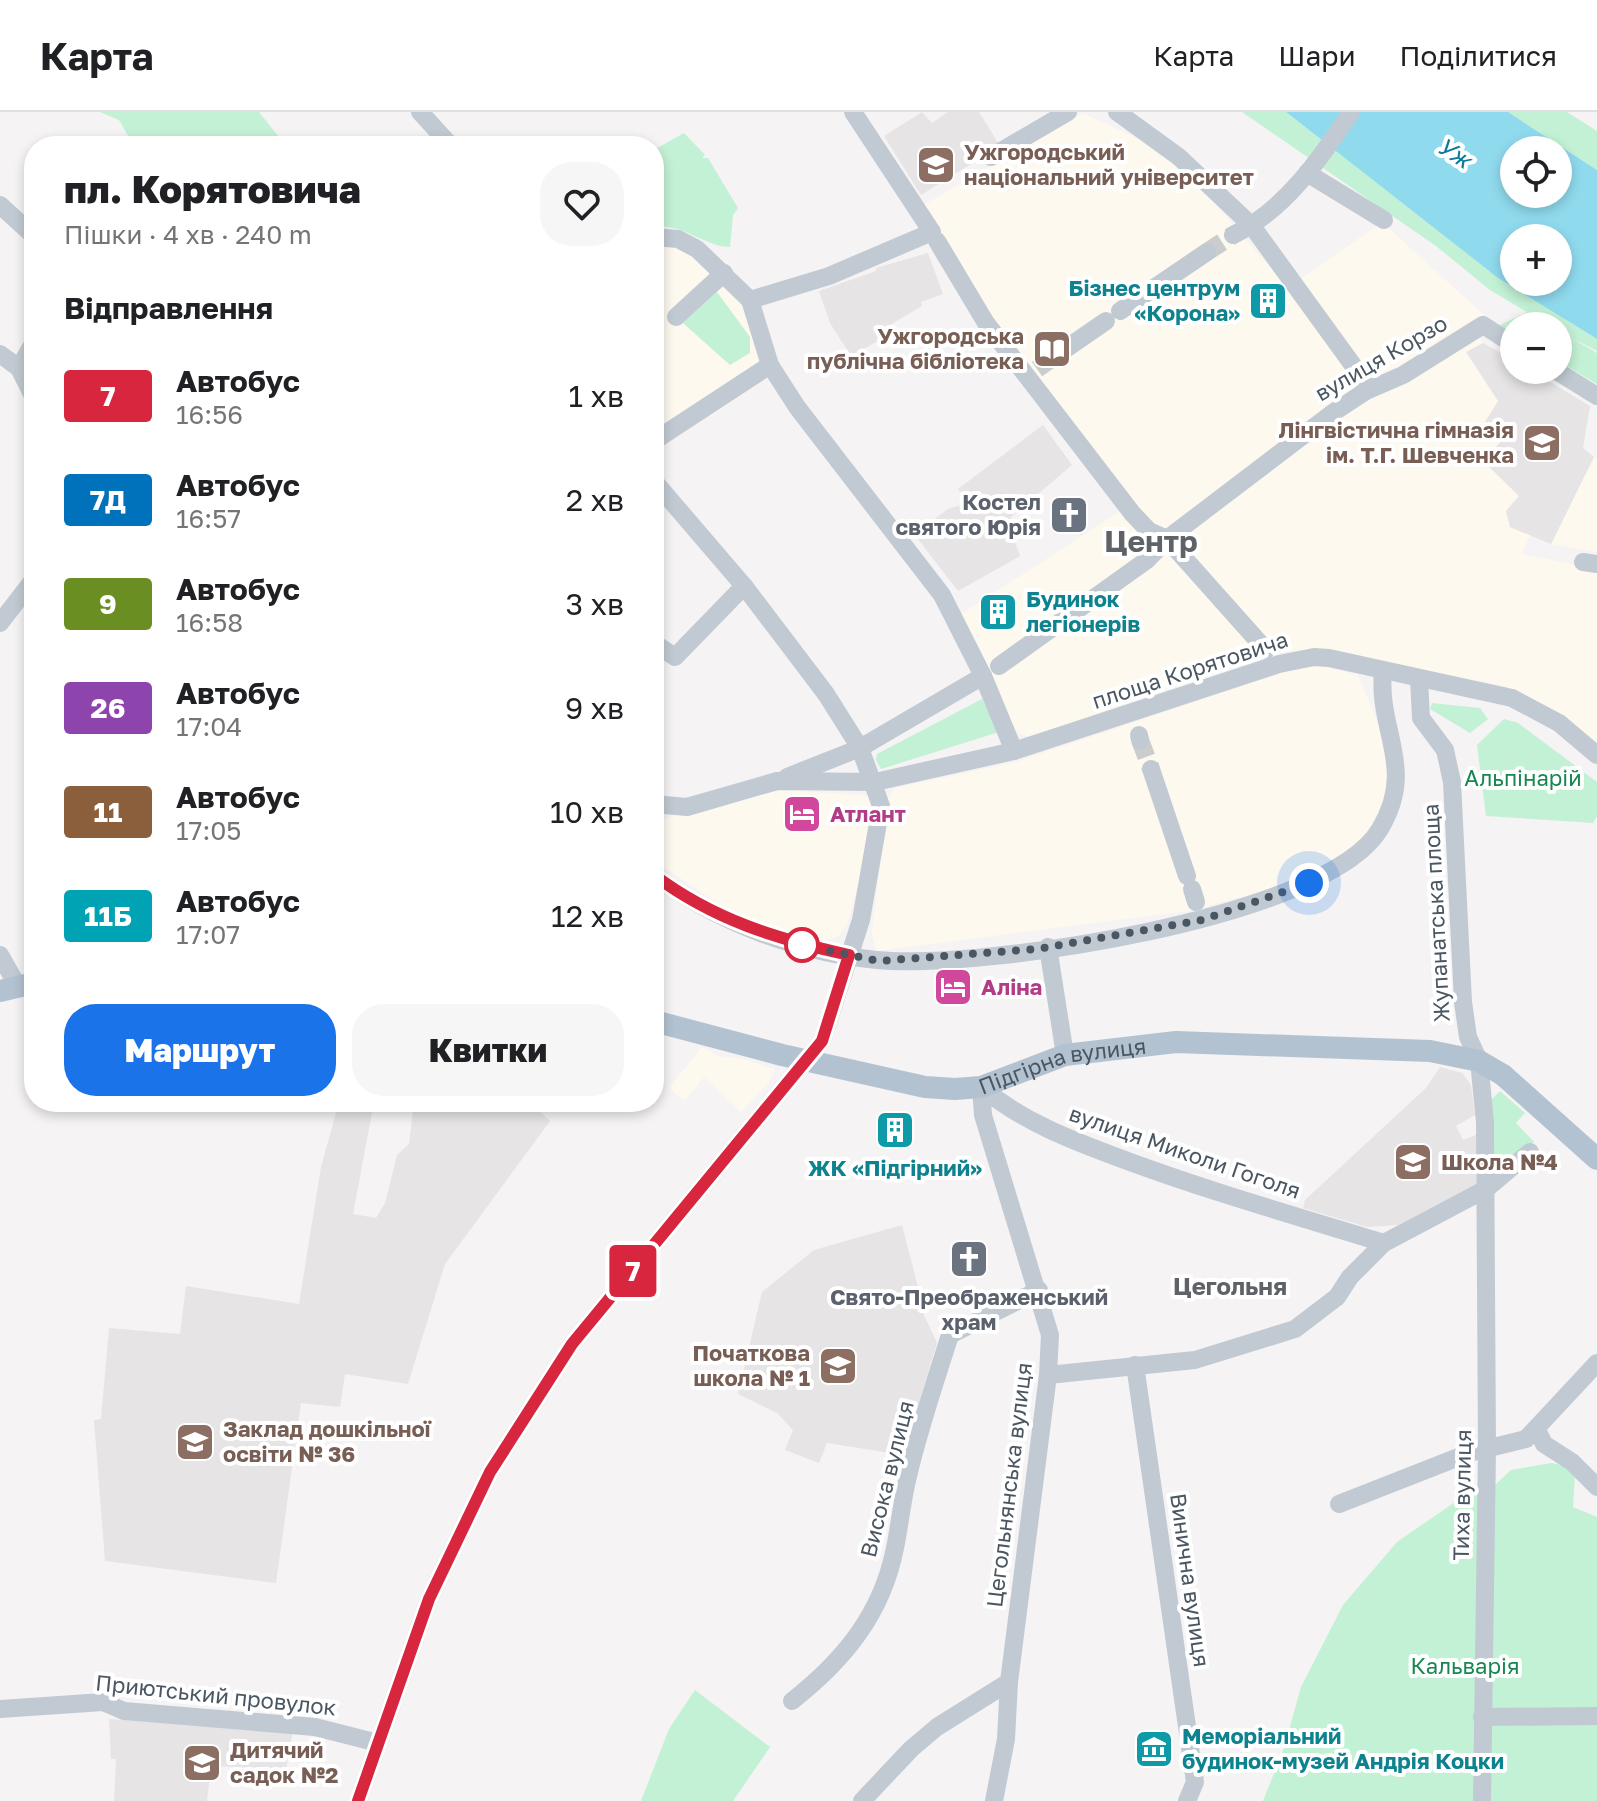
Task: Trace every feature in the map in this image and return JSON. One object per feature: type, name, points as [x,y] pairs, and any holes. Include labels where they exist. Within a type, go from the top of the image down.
[{"type":"main road","name":"Підгірна вулиця","points":[[664,1024],[925,1087],[981,1087],[1065,1055],[1116,1047],[1212,1042],[1430,1051],[1479,1061]]},
{"type":"main road","points":[[1479,1061],[1503,1075],[1597,1159]]},
{"type":"street","points":[[420,112],[442,136]]},
{"type":"street","points":[[853,112],[986,323],[1031,374],[1132,513],[1149,531],[1167,539],[1266,650]]},
{"type":"street","points":[[991,157],[1068,112]]},
{"type":"street","points":[[1117,112],[1179,157],[1252,226],[1363,379],[1366,391]]},
{"type":"street","points":[[1233,235],[1252,226],[1312,168],[1351,112]]},
{"type":"street","points":[[1312,168],[1384,220]]},
{"type":"street","points":[[0,205],[24,227]]},
{"type":"street","points":[[750,300],[829,276],[934,237]]},
{"type":"street","points":[[664,238],[678,239],[697,249],[750,300],[770,365],[797,407],[926,571],[991,671],[1014,751]]},
{"type":"street","points":[[1054,357],[1207,252]]},
{"type":"street","points":[[676,317],[724,273]]},
{"type":"street","name":"вулиця Корзо","points":[[991,671],[1147,560],[1167,539],[1289,444],[1366,391],[1403,375],[1483,325],[1500,336]]},
{"type":"street","points":[[0,354],[19,368],[24,378]]},
{"type":"street","points":[[19,368],[24,359]]},
{"type":"street","points":[[664,434],[770,365]]},
{"type":"street","points":[[1572,381],[1597,396]]},
{"type":"street","points":[[358,1801],[429,1599],[454,1543],[527,1410],[572,1344],[808,1060],[829,1029],[861,920],[881,797],[860,748],[826,694],[744,586],[664,493]]},
{"type":"street","points":[[664,650],[675,657],[744,586]]},
{"type":"street","points":[[0,623],[24,592]]},
{"type":"street","name":"площа Корятовича","points":[[777,781],[875,782],[1014,751],[1303,658],[1329,658],[1383,671]]},
{"type":"street","name":"площа Корятовича","points":[[664,805],[687,807],[777,781],[860,748],[991,671]]},
{"type":"street","points":[[664,882],[685,898],[729,921],[801,945],[849,955],[897,961],[1048,947],[1202,920],[1314,881],[1359,854],[1381,828],[1396,786],[1396,748],[1385,720],[1383,671],[1512,698],[1559,723],[1597,755]]},
{"type":"street","name":"Жупанатська площа","points":[[1419,679],[1421,718],[1445,750],[1452,782],[1463,1002],[1467,1034],[1479,1061],[1486,1189]]},
{"type":"street","points":[[1151,769],[1192,889]]},
{"type":"street","points":[[1048,947],[1065,1055]]},
{"type":"street","points":[[0,955],[17,986]]},
{"type":"street","name":"вулиця Миколи Гоголя","points":[[981,1087],[1010,1111],[1064,1137],[1189,1184],[1384,1243]]},
{"type":"street","name":"Цегольнянська вулиця","points":[[981,1087],[983,1115],[1039,1290],[1050,1335],[1048,1375],[1009,1682],[1006,1739],[994,1801]]},
{"type":"street","points":[[1048,1375],[1195,1360],[1295,1329],[1337,1297],[1350,1277],[1384,1243],[1486,1189],[1530,1152]]},
{"type":"street","name":"Тиха вулиця","points":[[1482,1801],[1487,1449],[1486,1189]]},
{"type":"street","name":"Висока вулиця","points":[[792,1701],[819,1679],[857,1640],[882,1597],[895,1550],[908,1474],[950,1335],[1039,1290]]},
{"type":"street","points":[[1339,1504],[1469,1453],[1515,1444],[1537,1430],[1597,1363]]},
{"type":"street","name":"Винична вулиця","points":[[1135,1365],[1195,1782],[1187,1801]]},
{"type":"street","points":[[1537,1430],[1544,1444],[1572,1462],[1597,1487]]},
{"type":"street","points":[[862,1801],[901,1758],[937,1727],[1009,1682]]},
{"type":"street","name":"Приютський провулок","points":[[0,1709],[103,1702],[124,1711],[315,1727],[378,1743]]},
{"type":"street","points":[[1482,1717],[1597,1716]]},
{"type":"shaded area","name":"Ужгородський національний університет","points":[[922,112],[932,123],[948,112],[979,112],[1000,146],[921,195],[884,136]]},
{"type":"shaded area","points":[[1083,113],[1145,142],[1192,176],[1284,284],[1301,279],[1382,222],[1485,316],[1473,326],[1483,343],[1467,352],[1499,401],[1492,414],[1503,439],[1484,461],[1520,497],[1506,511],[1510,527],[1530,535],[1522,554],[1597,569],[1597,742],[1525,695],[1505,686],[1312,649],[1263,655],[1032,737],[1021,735],[1013,726],[960,615],[1131,504],[1003,339],[920,207]]},
{"type":"shaded area","points":[[664,244],[684,247],[714,270],[740,303],[754,329],[764,362],[664,429]]},
{"type":"shaded area","points":[[928,253],[943,294],[921,302],[922,306],[883,329],[885,337],[851,356],[830,323],[819,291],[876,271],[876,268]]},
{"type":"shaded area","name":"Лінгвістична гімназія ім. Т.Г. Шевченка","points":[[1483,343],[1500,352],[1500,384],[1553,384],[1590,406],[1583,448],[1594,457],[1551,544],[1510,527],[1506,511],[1519,496],[1483,461],[1503,439],[1485,422],[1498,401],[1466,352]]},
{"type":"shaded area","points":[[1043,425],[1072,465],[1011,517],[1009,525],[1020,556],[958,591],[914,534],[948,509],[968,503],[958,489]]},
{"type":"shaded area","points":[[1594,457],[1597,458],[1597,552],[1551,544]]},
{"type":"shaded area","points":[[1311,663],[1358,675],[1389,749],[1384,806],[1373,828],[1336,862],[1270,889],[1189,911],[876,951],[872,934],[888,798],[895,788],[1016,762]]},
{"type":"shaded area","points":[[765,789],[872,796],[875,820],[848,922],[838,937],[825,940],[808,939],[765,926],[718,903],[664,868],[664,819]]},
{"type":"shaded area","points":[[702,1047],[720,1057],[740,1058],[775,1069],[768,1084],[741,1112],[704,1077],[685,1101],[669,1088]]},
{"type":"shaded area","name":"Школа №4","points":[[1440,1067],[1462,1073],[1471,1085],[1475,1115],[1456,1126],[1463,1140],[1478,1134],[1476,1184],[1398,1225],[1367,1227],[1303,1208],[1305,1200],[1426,1088]]},
{"type":"shaded area","points":[[336,1112],[372,1112],[353,1214],[376,1218],[385,1203],[397,1155],[409,1144],[413,1112],[540,1112],[550,1121],[445,1264],[408,1384],[345,1374],[340,1407],[301,1403],[276,1583],[105,1561],[94,1420],[101,1419],[109,1328],[180,1334],[186,1286],[299,1304],[321,1167]]},
{"type":"shaded area","name":"Початкова школа № 1","points":[[902,1225],[918,1287],[917,1300],[937,1343],[903,1455],[827,1443],[819,1463],[785,1450],[793,1430],[777,1413],[738,1394],[762,1292],[814,1250]]},
{"type":"shaded area","name":"Дитячий садок №2","points":[[109,1719],[293,1731],[286,1769],[211,1766],[207,1801],[114,1801],[116,1759],[111,1759]]},
{"type":"green space","points":[[100,112],[259,112],[278,136],[128,136],[119,120]]},
{"type":"green space","points":[[1242,112],[1286,112],[1500,279],[1500,296],[1436,246]]},
{"type":"green space","points":[[1508,112],[1567,112],[1597,131],[1597,170],[1572,154],[1572,136],[1545,136]]},
{"type":"green space","points":[[684,133],[705,155],[702,158],[708,158],[738,208],[733,215],[730,247],[664,226],[664,144]]},
{"type":"green space","points":[[717,292],[750,337],[750,353],[730,365],[683,323]]},
{"type":"green space","points":[[1500,296],[1527,296],[1553,312],[1527,312]]},
{"type":"green space","points":[[1572,324],[1597,339],[1597,351],[1572,338]]},
{"type":"green space","points":[[1572,338],[1597,353],[1597,384],[1572,369]]},
{"type":"green space","points":[[982,699],[999,732],[881,769],[876,760],[877,754]]},
{"type":"green space","points":[[1432,703],[1480,708],[1488,719],[1470,733],[1430,709]]},
{"type":"green space","name":"Альпінарій","points":[[1504,719],[1518,723],[1597,782],[1597,816],[1593,823],[1486,816],[1477,745]]},
{"type":"green space","points":[[1500,1091],[1525,1113],[1516,1123],[1534,1142],[1493,1178],[1492,1099]]},
{"type":"green space","name":"Кальварія","points":[[1551,1463],[1562,1465],[1575,1475],[1573,1507],[1597,1517],[1597,1801],[1263,1801],[1284,1748],[1301,1687],[1343,1605],[1397,1542],[1471,1491],[1495,1485],[1511,1470]]},
{"type":"green space","points":[[695,1690],[770,1747],[733,1801],[641,1801],[669,1729]]},
{"type":"water","name":"Уж","points":[[1286,112],[1508,112],[1545,136],[1500,136],[1500,208],[1572,208],[1572,154],[1597,170],[1597,339],[1572,324],[1572,312],[1553,312],[1527,296],[1572,296],[1572,224],[1500,224],[1500,279]]},
{"type":"tunnel","points":[[1207,252],[1233,235]]},
{"type":"tunnel","points":[[1037,369],[1054,357]]},
{"type":"tunnel","points":[[1140,740],[1151,769]]},
{"type":"bus line","name":"7","points":[[358,1801],[429,1599],[490,1472],[527,1410],[572,1344],[795,1077],[829,1029],[849,955],[801,945],[729,921],[703,909],[664,882]]},
{"type":"place","name":"Ужгородський національний університет","points":[[936,165]]},
{"type":"place","name":"Бізнес центрум «Корона»","points":[[1268,301]]},
{"type":"place","name":"Ужгородська публічна бібліотека","points":[[1052,349]]},
{"type":"place","name":"Лінгвістична гімназія ім. Т.Г. Шевченка","points":[[1542,443]]},
{"type":"place","name":"Костел святого Юрія","points":[[1069,515]]},
{"type":"place","name":"Будинок легіонерів","points":[[998,612]]},
{"type":"place","name":"Атлант","points":[[802,814]]},
{"type":"place","name":"Аліна","points":[[953,987]]},
{"type":"place","name":"ЖК «Підгірний»","points":[[895,1130]]},
{"type":"place","name":"Школа №4","points":[[1413,1162]]},
{"type":"place","name":"Свято-Преображенський храм","points":[[969,1259]]},
{"type":"place","name":"Початкова школа № 1","points":[[838,1366]]},
{"type":"place","name":"Заклад дошкільної освіти № 36","points":[[195,1442]]},
{"type":"place","name":"Меморіальний будинок-музей Андрія Коцки","points":[[1154,1749]]},
{"type":"place","name":"Дитячий садок №2","points":[[202,1763]]},
{"type":"district","name":"Центр","points":[[1151,542]]},
{"type":"district","name":"Цегольня","points":[[1230,1287]]},
{"type":"route","points":[[802,945],[879,961],[965,957],[1037,949],[1202,920],[1309,883]]}]
